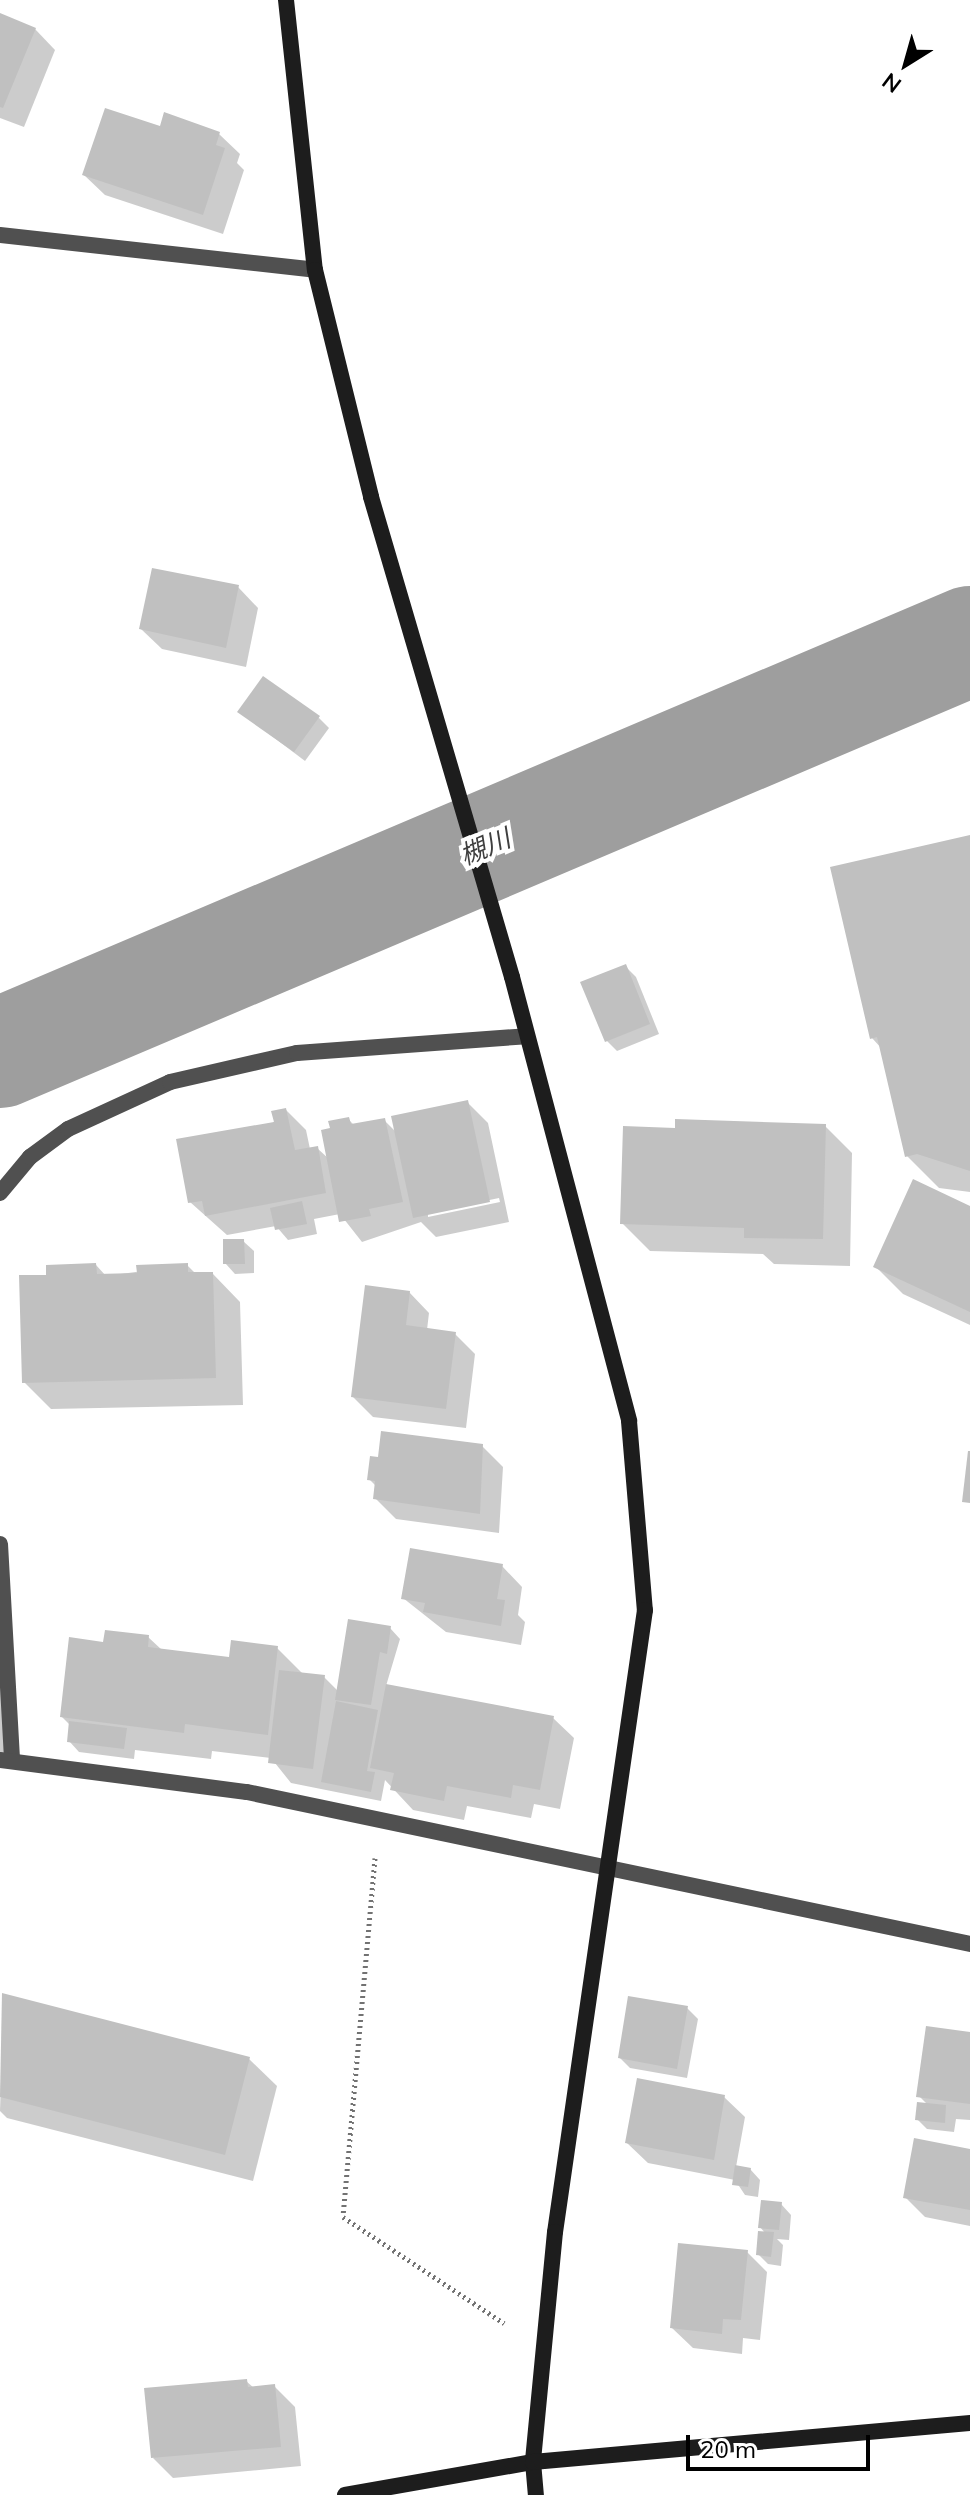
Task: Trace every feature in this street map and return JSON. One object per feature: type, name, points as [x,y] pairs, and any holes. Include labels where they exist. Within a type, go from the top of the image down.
[{"type":"street","points":[[286,0],[315,270],[371,497],[512,977],[629,1421],[645,1610],[611,1865],[555,2232],[533,2462],[536,2495]]},
{"type":"street","points":[[0,235],[315,270]]},
{"type":"street","points":[[0,1193],[30,1157],[68,1129],[170,1082],[297,1053],[526,1036]]},
{"type":"street","points":[[0,1544],[6,1760],[247,1792],[611,1865],[970,1944]]},
{"type":"street","points":[[345,2495],[533,2462],[970,2423]]},
{"type":"path","points":[[379,1818],[343,2217],[512,2329]]},
{"type":"building","points":[[0,13],[36,28],[3,108],[0,107]]},
{"type":"building","points":[[105,108],[160,126],[164,112],[220,132],[216,145],[225,148],[203,215],[82,175]]},
{"type":"building","points":[[152,568],[239,585],[226,648],[139,629]]},
{"type":"building","points":[[263,676],[320,716],[294,752],[237,712]]},
{"type":"building","points":[[970,835],[970,1171],[917,1154],[905,1157],[877,1037],[870,1039],[830,867]]},
{"type":"building","points":[[626,964],[650,1024],[605,1042],[580,982]]},
{"type":"building","points":[[468,1100],[490,1202],[413,1218],[391,1116]]},
{"type":"building","points":[[286,1108],[295,1150],[318,1146],[326,1193],[205,1216],[202,1201],[188,1203],[176,1139],[274,1122],[271,1111]]},
{"type":"building","points":[[349,1117],[351,1124],[385,1118],[403,1202],[369,1209],[371,1216],[339,1222],[321,1130],[330,1128],[328,1121]]},
{"type":"building","points":[[675,1119],[826,1124],[823,1239],[744,1238],[744,1228],[620,1224],[623,1126],[675,1128]]},
{"type":"building","points":[[913,1179],[970,1206],[970,1312],[873,1267]]},
{"type":"building","points":[[302,1201],[307,1224],[275,1230],[270,1208]]},
{"type":"building","points":[[223,1239],[244,1239],[245,1264],[223,1264]]},
{"type":"building","points":[[96,1263],[97,1274],[137,1273],[136,1265],[188,1263],[188,1272],[213,1272],[216,1378],[22,1383],[19,1275],[46,1275],[46,1265]]},
{"type":"building","points":[[365,1285],[410,1291],[406,1325],[456,1332],[446,1409],[351,1397]]},
{"type":"building","points":[[381,1431],[483,1444],[480,1514],[373,1499],[375,1481],[367,1480],[370,1456],[378,1457]]},
{"type":"building","points":[[970,1451],[970,1503],[962,1502]]},
{"type":"building","points":[[410,1548],[503,1564],[497,1599],[505,1600],[501,1626],[423,1612],[425,1603],[401,1599]]},
{"type":"building","points":[[348,1619],[391,1626],[387,1654],[380,1652],[371,1705],[335,1700]]},
{"type":"building","points":[[105,1630],[149,1635],[148,1647],[229,1657],[231,1640],[278,1646],[268,1735],[185,1724],[184,1733],[60,1717],[69,1637],[103,1642]]},
{"type":"building","points":[[279,1670],[325,1675],[313,1769],[268,1763]]},
{"type":"building","points":[[386,1684],[554,1716],[540,1790],[513,1785],[511,1798],[447,1786],[444,1801],[390,1790],[394,1773],[370,1768]]},
{"type":"building","points":[[336,1701],[378,1710],[367,1771],[375,1772],[371,1792],[321,1782]]},
{"type":"building","points":[[69,1721],[127,1728],[124,1749],[67,1742]]},
{"type":"building","points":[[2,1993],[250,2057],[225,2155],[0,2097]]},
{"type":"building","points":[[628,1996],[688,2006],[677,2069],[618,2058]]},
{"type":"building","points":[[926,2026],[970,2032],[970,2104],[916,2097]]},
{"type":"building","points":[[637,2078],[725,2095],[714,2160],[625,2143]]},
{"type":"building","points":[[917,2102],[946,2105],[945,2123],[915,2120]]},
{"type":"building","points":[[914,2138],[970,2149],[970,2210],[903,2198]]},
{"type":"building","points":[[735,2165],[751,2168],[748,2187],[732,2185]]},
{"type":"building","points":[[761,2200],[782,2202],[779,2230],[758,2228]]},
{"type":"building","points":[[758,2231],[774,2232],[771,2257],[756,2255]]},
{"type":"building","points":[[678,2243],[748,2250],[741,2320],[723,2319],[722,2334],[670,2328]]},
{"type":"building","points":[[247,2379],[248,2387],[275,2384],[281,2447],[151,2458],[144,2388]]},
{"type":"waterway","name":"槻川","points":[[0,1053],[970,641]]}]
